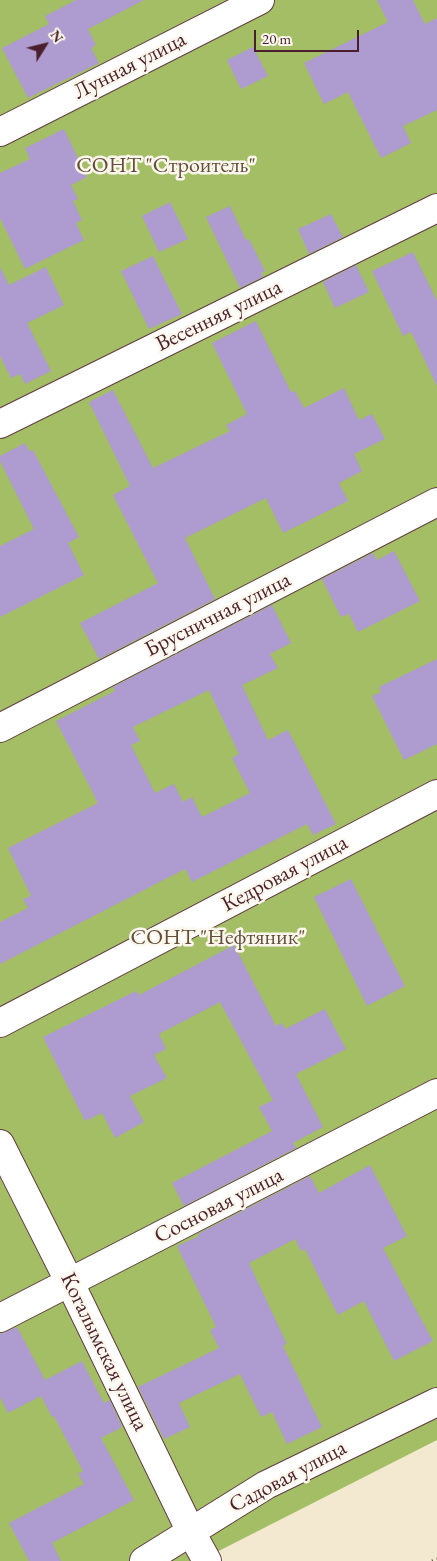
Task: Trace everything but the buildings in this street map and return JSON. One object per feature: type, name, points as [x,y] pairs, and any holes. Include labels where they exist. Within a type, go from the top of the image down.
[{"type":"street","name":"Лунная улица","points":[[0,132],[260,0]]},
{"type":"street","name":"Весенняя улица","points":[[0,424],[437,208]]},
{"type":"street","name":"Брусничная улица","points":[[0,728],[437,502]]},
{"type":"street","name":"Кедровая улица","points":[[0,1023],[437,794]]},
{"type":"street","name":"Сосновая улица","points":[[0,1318],[437,1093]]},
{"type":"street","name":"Когалымская улица","points":[[0,1144],[207,1561]]},
{"type":"street","name":"Садовая улица","points":[[144,1561],[266,1485],[437,1402]]},
{"type":"path","points":[[432,1561],[437,1558]]},
{"type":"green space","name":"СОНТ \"Нефтяник\"","points":[[0,0],[437,0],[437,1440],[199,1561],[0,1561]]},
{"type":"park label","name":"СОНТ \"Строитель\"","points":[[166,166]]}]
